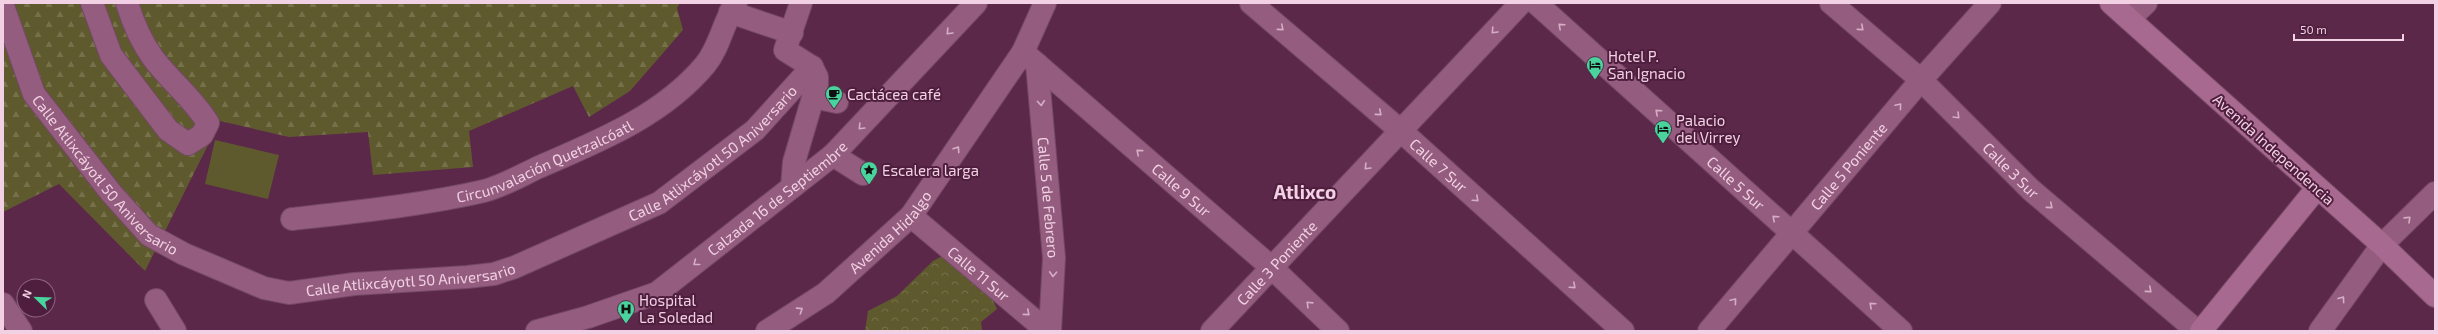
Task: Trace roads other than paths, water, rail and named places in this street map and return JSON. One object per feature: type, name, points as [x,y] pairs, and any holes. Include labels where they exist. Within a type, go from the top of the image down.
[{"type":"main road","name":"Avenida Independencia","points":[[2111,3],[2382,245],[2435,296]]},
{"type":"main road","points":[[2201,331],[2317,188]]},
{"type":"street","points":[[92,3],[111,55],[168,130],[188,144],[202,135],[208,123],[197,105],[154,58],[134,24],[127,3]]},
{"type":"street","name":"Calle Atlixcáyotl 50 Aniversario","points":[[3,6],[34,94],[112,194],[149,235],[223,272],[264,288],[289,292],[354,284],[494,274],[515,267],[658,203],[755,130],[812,67],[785,50],[801,3]]},
{"type":"street","name":"Calzada 16 de Septiembre","points":[[593,326],[601,327],[657,293],[833,155],[976,3]]},
{"type":"street","name":"Avenida Hidalgo","points":[[767,331],[826,293],[911,216],[1030,58],[1045,3]]},
{"type":"street","name":"Calle 7 Sur","points":[[1251,3],[1401,131],[1623,331]]},
{"type":"street","name":"Calle 3 Poniente","points":[[1212,331],[1521,3]]},
{"type":"street","name":"Calle 5 Sur","points":[[1536,3],[1901,331]]},
{"type":"street","name":"Calle 3 Sur","points":[[1831,3],[1921,80],[2031,190],[2197,331]]},
{"type":"street","name":"Calle 5 Poniente","points":[[1709,331],[1921,80],[1990,3]]},
{"type":"street","points":[[2129,19],[2146,3]]},
{"type":"street","points":[[733,8],[792,33]]},
{"type":"street","name":"Circunvalación Quetzalcóatl","points":[[292,219],[365,211],[485,191],[591,144],[644,118],[673,98],[706,64],[719,40],[733,8]]},
{"type":"street","name":"Calle 9 Sur","points":[[1030,58],[1271,267],[1338,331]]},
{"type":"street","name":"Calle 5 de Febrero","points":[[1030,58],[1054,258],[1049,331]]},
{"type":"street","points":[[792,187],[794,162],[813,97],[817,77],[812,67]]},
{"type":"street","points":[[813,97],[837,102]]},
{"type":"street","points":[[833,155],[863,174]]},
{"type":"street","points":[[2320,331],[2382,245],[2435,193]]},
{"type":"street","name":"Calle 11 Sur","points":[[911,216],[1049,331]]},
{"type":"street","points":[[156,300],[175,331]]},
{"type":"street","points":[[3,304],[21,331]]},
{"type":"street","points":[[537,331],[593,326]]},
{"type":"place","name":"Hotel P. San Ignacio","points":[[1595,80]]},
{"type":"place","name":"Cactácea café","points":[[834,109]]},
{"type":"place","name":"Palacio del Virrey","points":[[1663,144]]},
{"type":"place","name":"Escalera larga","points":[[869,185]]},
{"type":"place","name":"Hospital La Soledad","points":[[626,324]]},
{"type":"district","name":"Atlixco","points":[[1305,191]]}]
